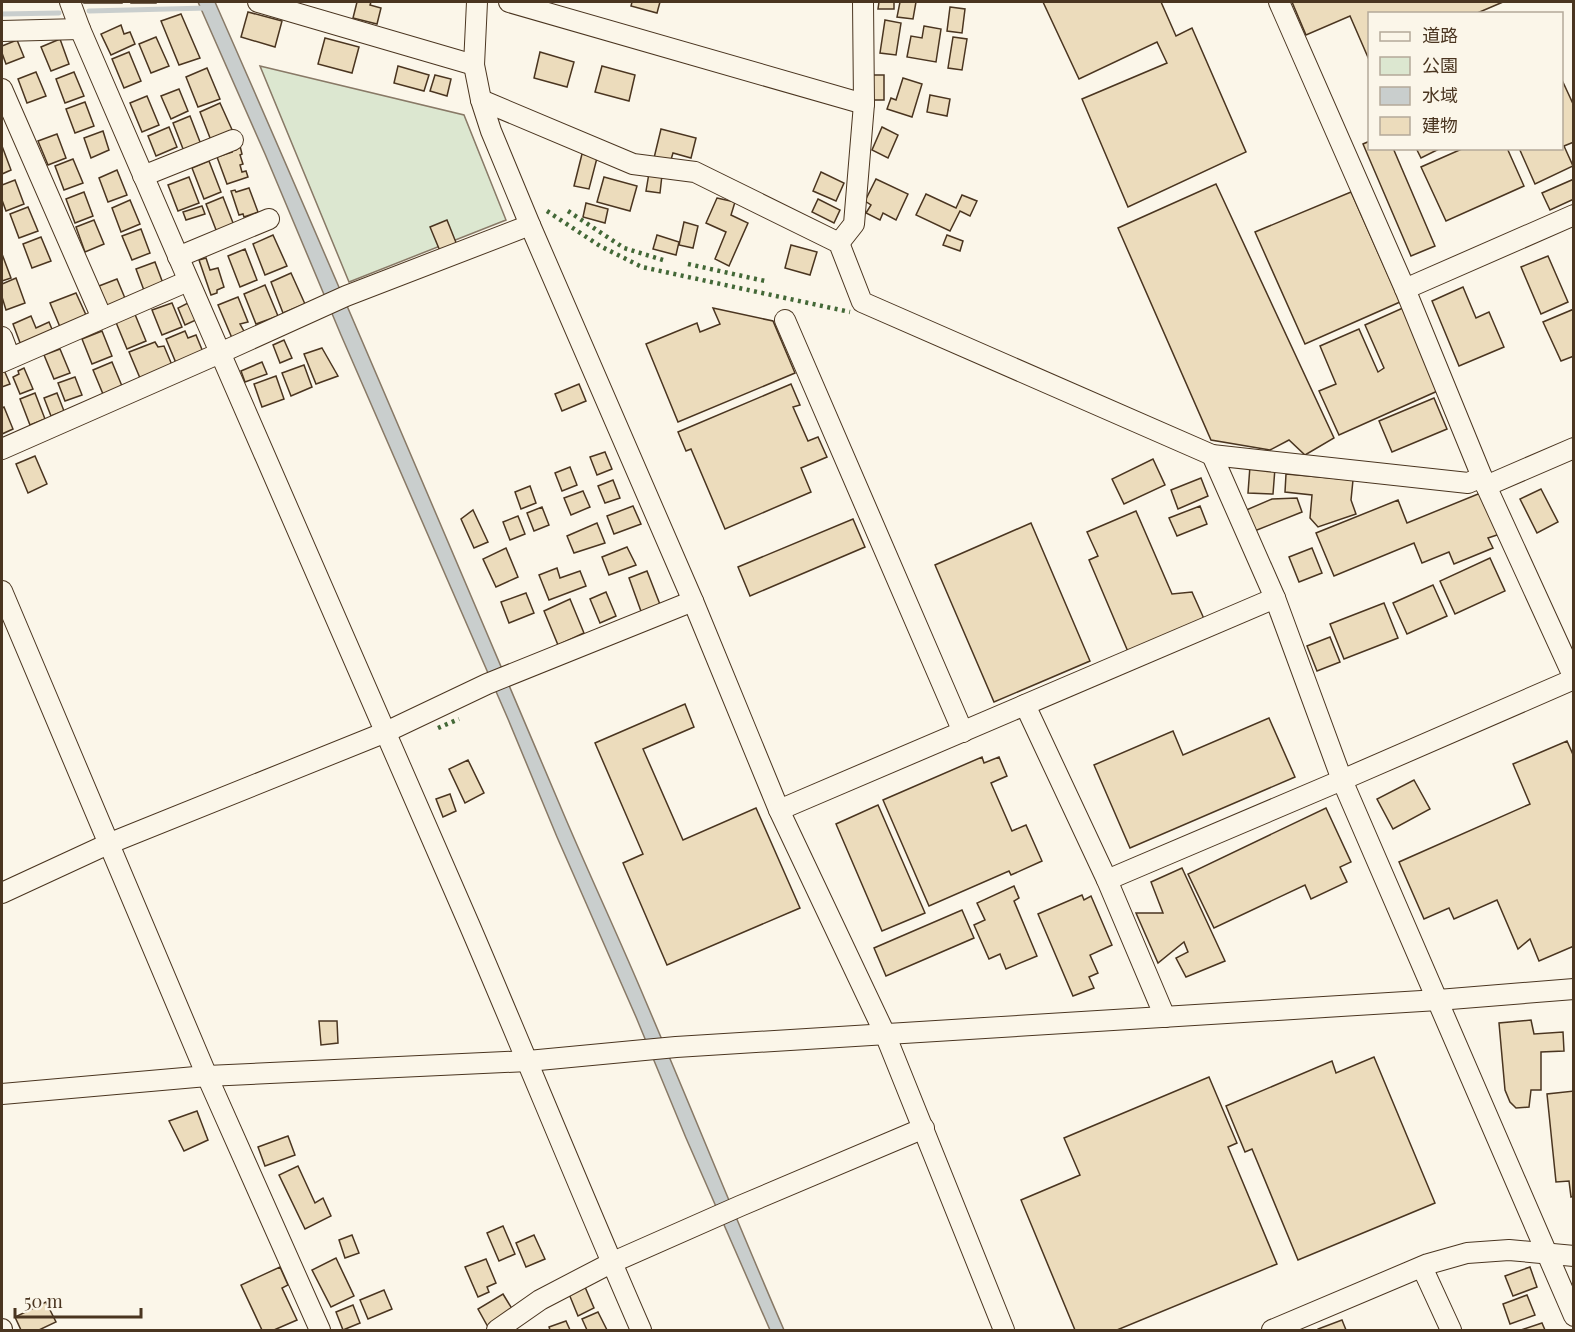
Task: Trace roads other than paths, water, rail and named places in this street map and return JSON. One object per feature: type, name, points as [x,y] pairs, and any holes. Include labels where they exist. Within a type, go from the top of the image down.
[{"type":"street","points":[[70,2],[188,281],[528,1060],[611,1263],[641,1330]]},
{"type":"street","points":[[258,2],[474,65]]},
{"type":"street","points":[[477,2],[474,65],[481,100],[491,131],[693,601],[779,810],[885,1034],[1004,1330]]},
{"type":"street","points":[[509,2],[864,104]]},
{"type":"street","points":[[839,243],[854,224],[864,104],[863,2]]},
{"type":"street","points":[[1107,880],[1574,679],[1484,482],[1405,289],[1279,2]]},
{"type":"street","points":[[2,31],[80,28]]},
{"type":"street","points":[[2,89],[102,318]]},
{"type":"street","points":[[481,100],[633,164],[695,172],[839,243],[862,302],[1212,455],[1468,483],[1484,482],[1574,448]]},
{"type":"street","points":[[143,176],[233,140]]},
{"type":"street","points":[[1405,289],[1574,215]]},
{"type":"street","points":[[178,257],[269,219]]},
{"type":"street","points":[[2,449],[346,296],[530,225]]},
{"type":"street","points":[[2,338],[6,360],[188,281]]},
{"type":"street","points":[[785,320],[963,732]]},
{"type":"street","points":[[1212,455],[1275,598],[1342,780],[1574,1316]]},
{"type":"street","points":[[2,591],[207,1076],[320,1330]]},
{"type":"street","points":[[779,810],[1275,598]]},
{"type":"street","points":[[2,893],[108,844],[386,732],[487,684],[693,601]]},
{"type":"street","points":[[1025,705],[1107,880],[1165,1017]]},
{"type":"street","points":[[2,1094],[207,1076],[528,1060],[676,1047],[1438,1000],[1574,989]]},
{"type":"street","points":[[497,1330],[540,1300],[611,1263],[924,1128]]},
{"type":"street","points":[[1272,1330],[1300,1325],[1422,1267],[1467,1252],[1509,1250],[1574,1256]]},
{"type":"street","points":[[1422,1267],[1451,1330]]},
{"type":"water","points":[[198,2],[215,2],[635,977],[784,1330],[770,1330]]},
{"type":"waterway","points":[[89,11],[207,8]]},
{"type":"waterway","points":[[2,14],[59,13]]}]
